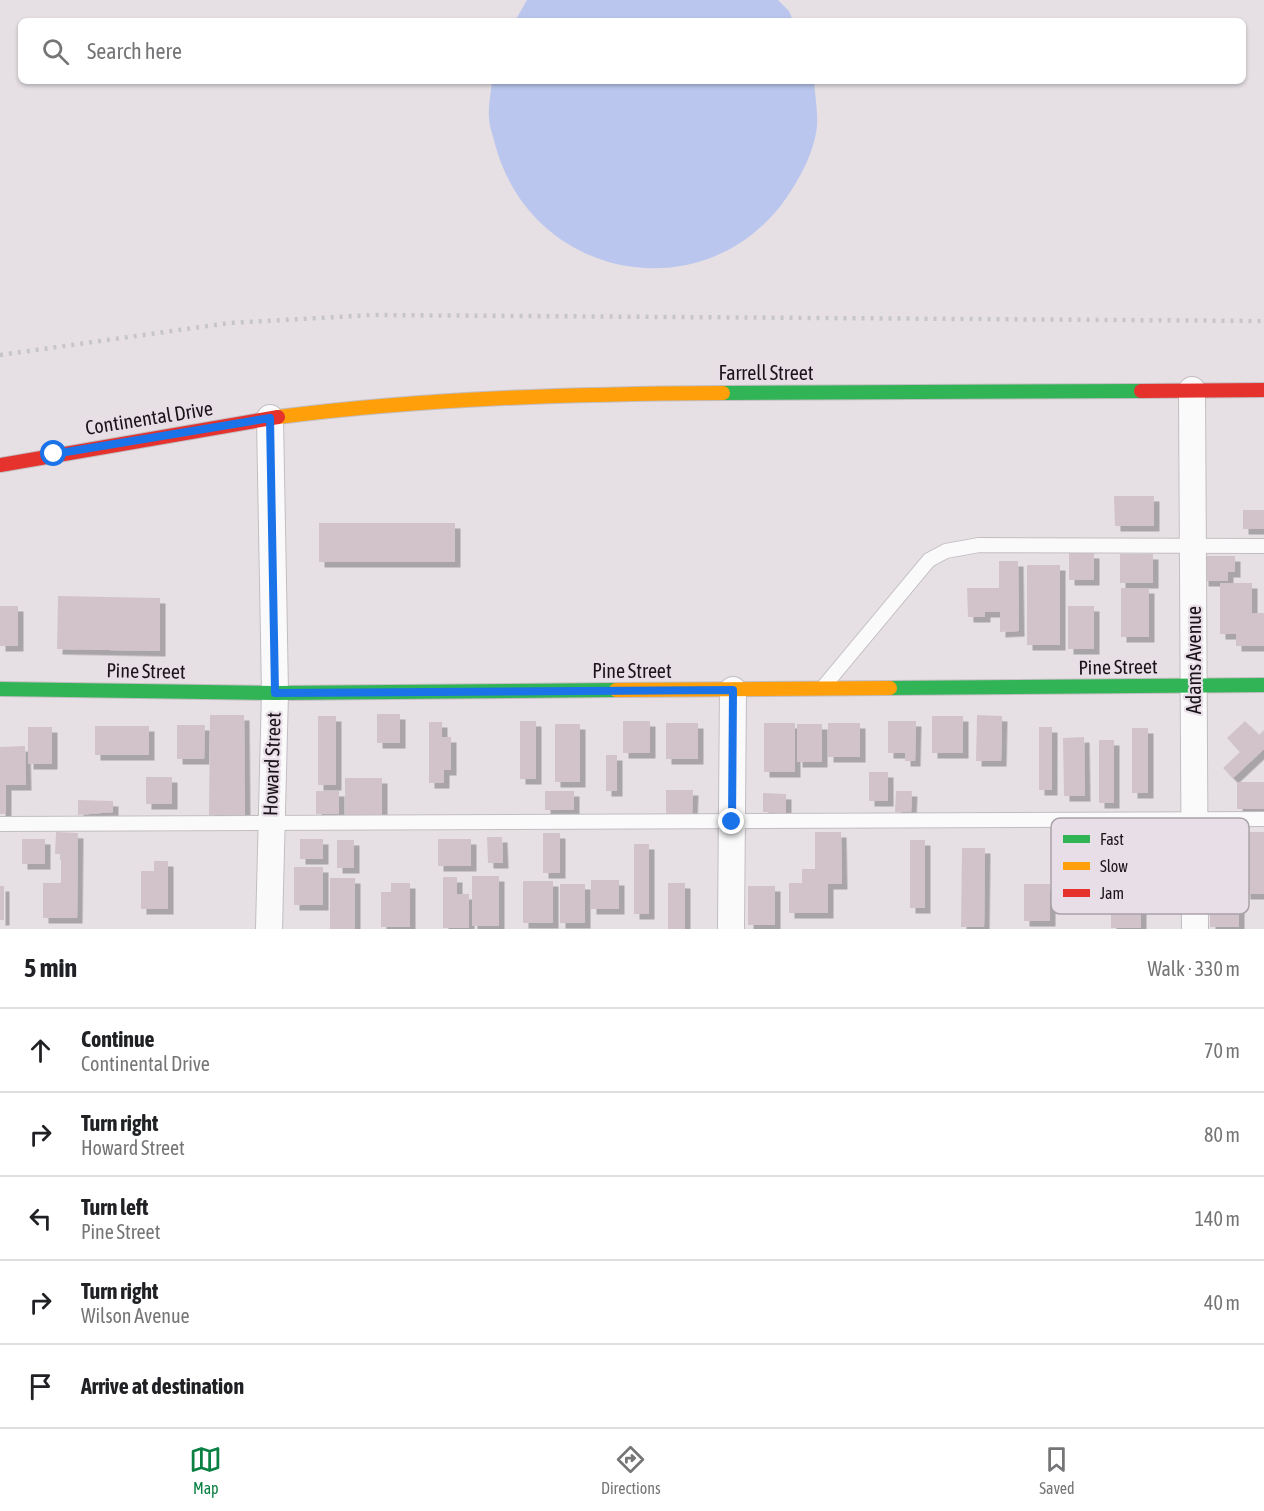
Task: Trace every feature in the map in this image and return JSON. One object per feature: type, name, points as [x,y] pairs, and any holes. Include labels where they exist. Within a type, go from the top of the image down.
[{"type":"main road","name":"Farrell Street","points":[[270,418],[383,404],[592,394],[1264,390]]},
{"type":"main road","name":"Continental Drive","points":[[0,465],[270,418]]},
{"type":"main road","name":"Pine Street","points":[[0,688],[275,693],[1264,685]]},
{"type":"street","name":"Adams Avenue","points":[[1192,390],[1195,818]]},
{"type":"street","name":"Howard Street","points":[[269,929],[275,693],[270,418]]},
{"type":"street","points":[[731,929],[733,690]]},
{"type":"lane","points":[[822,689],[929,561],[946,551],[979,545],[1264,546]]},
{"type":"lane","points":[[0,824],[1051,820]]},
{"type":"water","points":[[527,0],[778,0],[789,11],[792,18],[517,18]]},
{"type":"water","points":[[492,84],[814,84],[817,126],[813,147],[794,186],[782,204],[747,238],[707,259],[664,268],[620,265],[579,250],[543,225],[514,189],[495,144],[489,108]]},
{"type":"building","points":[[1114,496],[1154,496],[1154,526],[1115,526]]},
{"type":"building","points":[[1243,510],[1264,510],[1264,529],[1243,529]]},
{"type":"building","points":[[319,523],[455,523],[455,562],[319,562]]},
{"type":"building","points":[[1069,553],[1094,553],[1094,580],[1069,580]]},
{"type":"building","points":[[1120,554],[1153,554],[1153,583],[1120,583]]},
{"type":"building","points":[[1203,556],[1235,556],[1235,572],[1228,572],[1228,581],[1203,581]]},
{"type":"building","points":[[999,561],[1018,561],[1019,631],[1000,632],[1000,612],[985,612],[985,617],[968,617],[967,588],[999,588]]},
{"type":"building","points":[[1027,565],[1060,565],[1060,645],[1027,645]]},
{"type":"building","points":[[1220,583],[1252,583],[1252,613],[1264,613],[1264,646],[1236,646],[1236,634],[1220,634]]},
{"type":"building","points":[[1121,588],[1149,588],[1149,637],[1121,637]]},
{"type":"building","points":[[58,596],[160,598],[160,651],[57,649]]},
{"type":"building","points":[[0,606],[18,606],[18,646],[0,646]]},
{"type":"building","points":[[1068,606],[1094,606],[1094,649],[1068,649]]},
{"type":"building","points":[[377,714],[400,714],[400,743],[377,743]]},
{"type":"building","points":[[210,715],[244,715],[245,815],[209,815]]},
{"type":"building","points":[[977,715],[1002,716],[1001,761],[976,761]]},
{"type":"building","points":[[318,716],[336,716],[336,785],[318,785]]},
{"type":"building","points":[[932,716],[963,716],[963,753],[932,753]]},
{"type":"building","points":[[520,721],[536,721],[536,779],[520,779]]},
{"type":"building","points":[[623,721],[650,721],[650,753],[623,753]]},
{"type":"building","points":[[888,721],[916,721],[915,761],[905,761],[905,753],[888,753]]},
{"type":"building","points":[[1245,721],[1259,735],[1264,730],[1264,749],[1233,778],[1223,768],[1240,752],[1227,738]]},
{"type":"building","points":[[429,722],[442,722],[442,737],[451,737],[451,770],[444,770],[444,783],[429,783]]},
{"type":"building","points":[[666,723],[698,723],[698,759],[666,759]]},
{"type":"building","points":[[764,723],[795,723],[795,772],[764,772]]},
{"type":"building","points":[[828,723],[860,723],[860,757],[828,757]]},
{"type":"building","points":[[555,724],[580,724],[580,782],[555,782]]},
{"type":"building","points":[[797,724],[822,724],[822,762],[797,762]]},
{"type":"building","points":[[177,725],[205,725],[204,759],[177,759]]},
{"type":"building","points":[[95,726],[149,726],[149,755],[95,755]]},
{"type":"building","points":[[28,727],[52,727],[52,764],[28,764]]},
{"type":"building","points":[[1039,727],[1052,727],[1052,790],[1039,790]]},
{"type":"building","points":[[1132,728],[1148,728],[1148,793],[1132,793]]},
{"type":"building","points":[[1084,737],[1085,796],[1064,796],[1063,738]]},
{"type":"building","points":[[1099,740],[1114,740],[1114,803],[1099,803]]},
{"type":"building","points":[[25,746],[26,785],[6,785],[6,814],[0,814],[0,747]]},
{"type":"building","points":[[606,755],[617,755],[617,791],[606,791]]},
{"type":"building","points":[[869,772],[888,772],[888,801],[869,801]]},
{"type":"building","points":[[146,777],[172,777],[172,804],[146,804]]},
{"type":"building","points":[[345,778],[382,778],[382,817],[345,817]]},
{"type":"building","points":[[1237,782],[1264,782],[1264,809],[1237,809]]},
{"type":"building","points":[[666,790],[693,790],[692,814],[666,814]]},
{"type":"building","points":[[316,791],[339,791],[339,814],[316,814]]},
{"type":"building","points":[[545,791],[574,791],[574,810],[545,810]]},
{"type":"building","points":[[896,791],[912,791],[911,812],[895,812]]},
{"type":"building","points":[[763,793],[786,794],[786,813],[763,812]]},
{"type":"building","points":[[78,800],[113,801],[113,812],[78,815]]},
{"type":"building","points":[[56,832],[78,833],[77,918],[43,918],[43,883],[61,883],[61,854],[55,854]]},
{"type":"building","points":[[815,832],[841,832],[842,884],[828,884],[828,913],[789,913],[789,883],[802,883],[802,869],[815,869]]},
{"type":"building","points":[[1249,832],[1264,832],[1264,894],[1249,894]]},
{"type":"building","points":[[543,833],[560,833],[560,873],[543,873]]},
{"type":"building","points":[[487,837],[502,837],[503,863],[488,863]]},
{"type":"building","points":[[22,839],[45,839],[45,864],[22,864]]},
{"type":"building","points":[[300,839],[323,839],[323,859],[300,859]]},
{"type":"building","points":[[438,839],[471,839],[471,866],[438,866]]},
{"type":"building","points":[[337,840],[354,840],[354,868],[337,868]]},
{"type":"building","points":[[910,840],[925,840],[925,908],[910,908]]},
{"type":"building","points":[[634,844],[649,844],[649,914],[634,914]]},
{"type":"building","points":[[962,848],[985,848],[984,927],[961,927]]},
{"type":"building","points":[[154,861],[168,861],[168,909],[141,909],[141,871],[154,871]]},
{"type":"building","points":[[294,867],[323,867],[323,905],[294,905]]},
{"type":"building","points":[[472,876],[499,876],[499,926],[472,926]]},
{"type":"building","points":[[443,877],[457,877],[457,894],[469,894],[469,928],[443,928]]},
{"type":"building","points":[[330,878],[355,878],[355,929],[330,929]]},
{"type":"building","points":[[591,880],[619,880],[619,909],[591,909]]},
{"type":"building","points":[[523,881],[553,881],[553,923],[523,923]]},
{"type":"building","points":[[391,883],[410,883],[410,927],[381,927],[381,892],[391,892]]},
{"type":"building","points":[[668,883],[685,883],[685,929],[668,929]]},
{"type":"building","points":[[560,884],[585,884],[585,923],[560,923]]},
{"type":"building","points":[[1024,884],[1050,884],[1050,921],[1024,921]]},
{"type":"building","points":[[0,886],[4,886],[4,920],[0,920]]},
{"type":"building","points":[[748,886],[775,886],[775,925],[748,925]]},
{"type":"building","points":[[1111,914],[1141,914],[1141,928],[1111,928]]},
{"type":"building","points":[[1210,914],[1239,914],[1239,927],[1210,927]]},
{"type":"railway","points":[[0,355],[229,323],[373,315],[1264,321]]},
{"type":"traffic: fast","points":[[723,393],[1141,391]]},
{"type":"traffic: fast","points":[[890,688],[1264,685]]},
{"type":"traffic: fast","points":[[0,689],[275,693],[616,690]]},
{"type":"traffic: slow","points":[[278,417],[444,401],[611,394],[723,393]]},
{"type":"traffic: slow","points":[[616,690],[890,688]]},
{"type":"traffic: jam","points":[[1141,391],[1264,390]]},
{"type":"traffic: jam","points":[[0,465],[278,417]]},
{"type":"route","points":[[54,454],[270,418],[275,693],[733,690],[732,822]]}]
